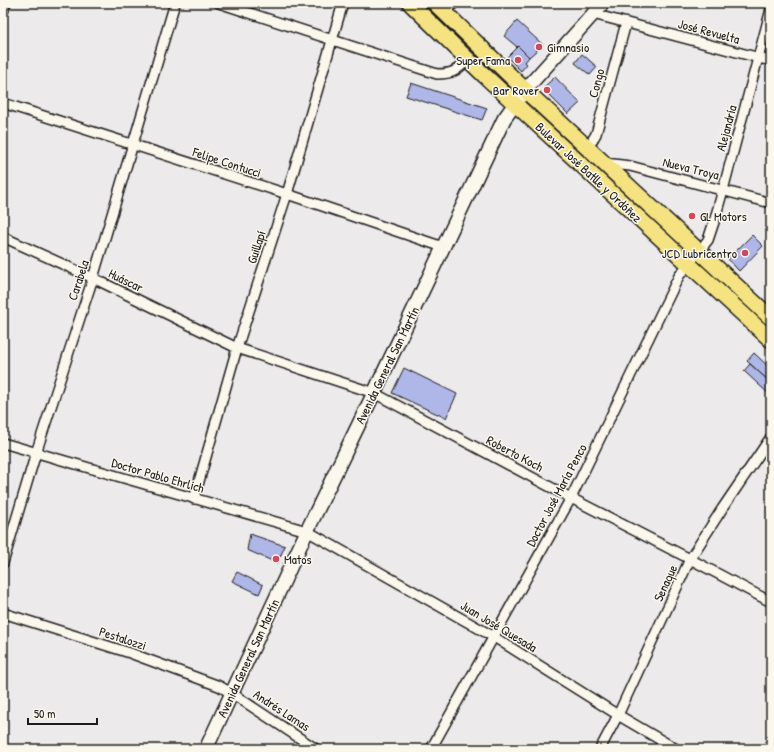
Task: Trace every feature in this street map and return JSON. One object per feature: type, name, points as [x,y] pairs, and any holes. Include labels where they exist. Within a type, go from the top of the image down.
[{"type":"main road","name":"Bulevar José Batlle y Ordóñez","points":[[410,3],[515,104],[771,340]]},
{"type":"main road","name":"Avenida General San Martín","points":[[206,749],[307,531],[504,119],[525,90],[603,3]]},
{"type":"main road","name":"Bulevar José Batlle y Ordóñez","points":[[444,6],[525,90],[771,318]]},
{"type":"street","points":[[3,12],[6,3]]},
{"type":"street","name":"Carabela","points":[[3,563],[36,453],[93,278],[175,3]]},
{"type":"street","points":[[219,3],[437,74],[449,74],[457,70],[468,60]]},
{"type":"street","name":"Guillapí","points":[[194,499],[237,348],[287,194],[343,3]]},
{"type":"street","name":"Alejandría","points":[[699,251],[708,240],[711,231],[771,9]]},
{"type":"street","name":"José Revuelta","points":[[593,14],[771,61]]},
{"type":"street","name":"Congo","points":[[588,148],[596,134],[626,23]]},
{"type":"street","name":"Felipe Contucci","points":[[3,103],[287,194],[443,247]]},
{"type":"street","name":"Nueva Troya","points":[[604,163],[630,166],[771,203]]},
{"type":"street","name":"Huáscar","points":[[3,237],[93,278],[237,348]]},
{"type":"street","name":"Doctor José María Penco","points":[[431,749],[571,498],[679,276],[699,251]]},
{"type":"street","name":"Roberto Koch","points":[[237,348],[374,393],[771,602]]},
{"type":"street","name":"Senaque","points":[[600,749],[618,715],[690,559],[771,437]]},
{"type":"street","name":"Doctor Pablo Ehrlich","points":[[3,443],[307,531]]},
{"type":"street","name":"Juan José Quesada","points":[[307,531],[494,637],[618,715],[676,749]]},
{"type":"street","name":"Pestalozzi","points":[[3,613],[130,653],[212,684],[232,694]]},
{"type":"street","name":"Andrés Lamas","points":[[232,694],[316,749]]},
{"type":"green space","points":[[419,3],[425,3],[515,90],[514,92],[513,93]]},
{"type":"green space","points":[[527,102],[686,249],[686,252],[524,103]]},
{"type":"green space","points":[[704,268],[706,268],[771,328],[771,333]]},
{"type":"building","points":[[517,21],[543,45],[529,57],[504,36]]},
{"type":"building","name":"Super Fama","points":[[518,46],[529,57],[525,62],[527,64],[521,71],[507,57]]},
{"type":"building","points":[[582,54],[597,67],[590,75],[575,63]]},
{"type":"building","points":[[555,77],[580,103],[568,114],[545,91],[545,86]]},
{"type":"building","points":[[411,83],[487,108],[482,120],[406,96]]},
{"type":"building","name":"JCD Lubricentro","points":[[752,235],[763,246],[739,271],[728,259]]},
{"type":"building","points":[[754,353],[771,369],[771,383],[747,361]]},
{"type":"building","points":[[750,364],[771,383],[771,396],[744,371]]},
{"type":"building","points":[[404,368],[457,394],[446,418],[392,393]]},
{"type":"building","points":[[250,534],[285,546],[277,563],[247,550]]},
{"type":"building","points":[[237,572],[263,585],[259,594],[232,581]]},
{"type":"place","name":"Gimnasio","points":[[539,47]]},
{"type":"place","name":"Super Fama","points":[[518,60]]},
{"type":"place","name":"Bar Rover","points":[[547,90]]},
{"type":"place","name":"GL Motors","points":[[692,216]]},
{"type":"place","name":"JCD Lubricentro","points":[[745,253]]},
{"type":"place","name":"Matos","points":[[276,559]]}]
